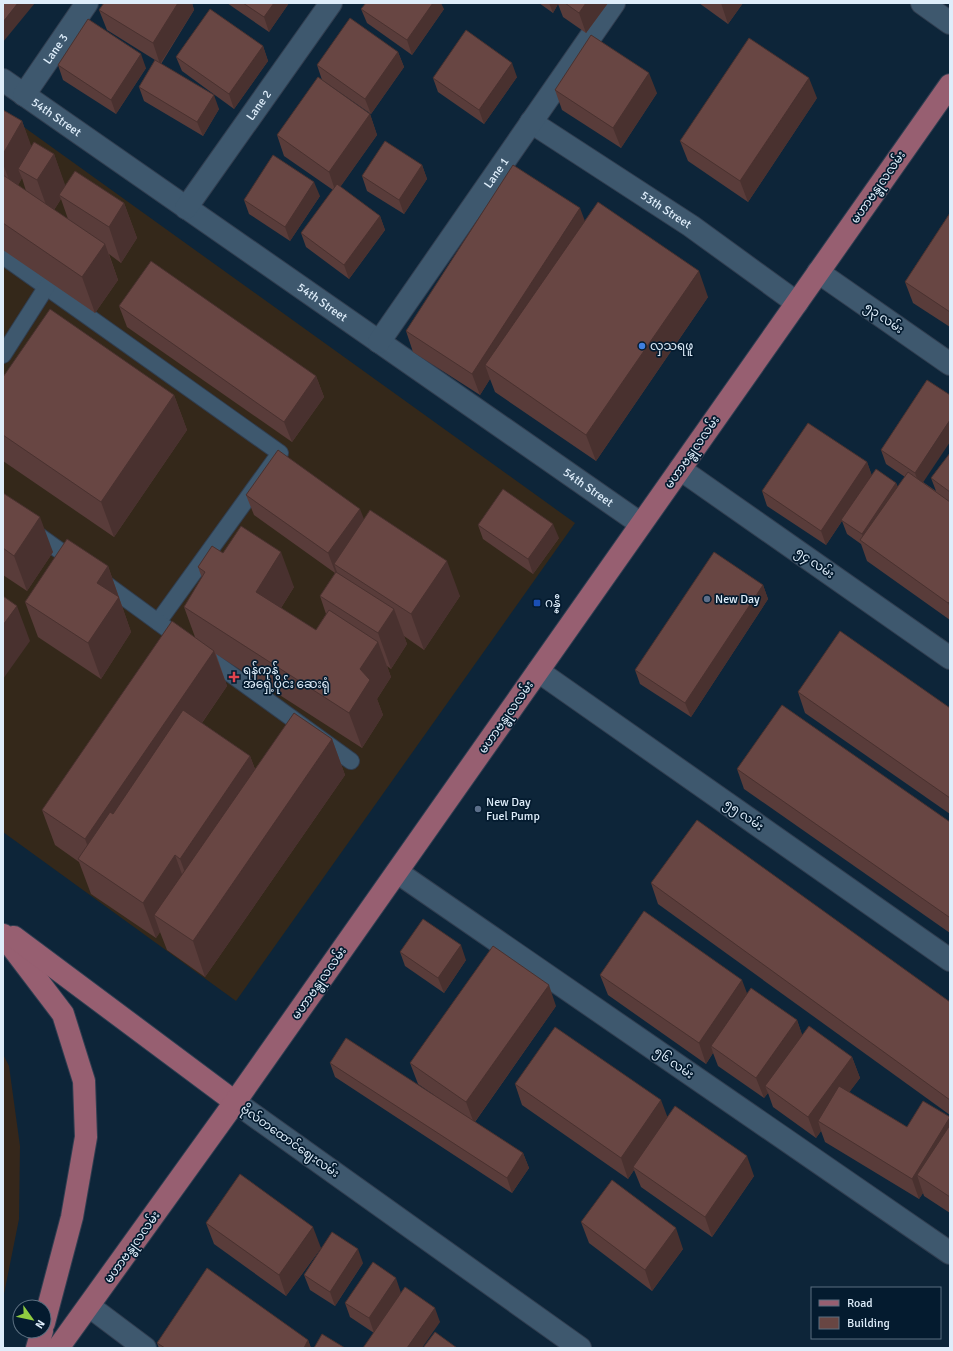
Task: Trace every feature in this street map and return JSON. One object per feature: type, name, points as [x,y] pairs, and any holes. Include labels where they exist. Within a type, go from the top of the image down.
[{"type":"main road","name":"မဟာဗန္ဓုလလမ်း","points":[[58,1348],[235,1102],[950,85]]},
{"type":"main road","name":"ဗိုလ်တထောင်ဈေးလမ်း","points":[[3,929],[235,1102]]},
{"type":"main road","points":[[3,935],[63,1014],[84,1080],[85,1144],[72,1217],[50,1299]]},
{"type":"street","name":"Lane 3","points":[[24,95],[87,3]]},
{"type":"street","name":"Lane 2","points":[[186,208],[331,3]]},
{"type":"street","name":"Lane 1","points":[[379,342],[614,3]]},
{"type":"street","points":[[922,3],[950,23]]},
{"type":"street","name":"54th Street","points":[[3,80],[641,524]]},
{"type":"street","name":"53th Street","points":[[531,122],[691,226],[797,303]]},
{"type":"street","name":"၅၃ လမ်း","points":[[818,272],[950,364]]},
{"type":"street","name":"၅၄ လမ်း","points":[[680,469],[950,658]]},
{"type":"street","name":"၅၅ လမ်း","points":[[538,671],[950,960]]},
{"type":"street","name":"၅၆ လမ်း","points":[[397,872],[950,1254]]},
{"type":"street","name":"ဗိုလ်တထောင်ဈေးလမ်း","points":[[235,1102],[580,1348]]},
{"type":"street","points":[[89,1306],[146,1348]]},
{"type":"lane","points":[[3,256],[280,453],[158,622]]},
{"type":"lane","points":[[3,355],[47,286]]},
{"type":"lane","points":[[3,510],[177,636]]},
{"type":"lane","points":[[190,645],[351,761]]},
{"type":"shaded area","name":"ရန်ကုန် အရှေ့ပိုင်း ဆေးရုံ","points":[[3,112],[575,523],[236,1001],[3,832]]},
{"type":"shaded area","points":[[3,1054],[9,1066],[20,1146],[19,1219],[3,1299]]},
{"type":"building","points":[[3,3],[18,3],[3,22]]},
{"type":"building","points":[[104,3],[178,3],[153,43],[99,10]]},
{"type":"building","points":[[243,3],[274,3],[264,17]]},
{"type":"building","points":[[366,3],[433,3],[407,40],[361,9]]},
{"type":"building","points":[[565,3],[586,3],[579,13]]},
{"type":"building","points":[[210,9],[263,46],[229,94],[176,57]]},
{"type":"building","points":[[350,18],[398,52],[365,99],[317,65]]},
{"type":"building","points":[[88,19],[141,54],[111,100],[58,65]]},
{"type":"building","points":[[466,30],[512,63],[479,110],[433,78]]},
{"type":"building","points":[[591,35],[649,73],[613,128],[555,90]]},
{"type":"building","points":[[749,38],[809,78],[740,181],[680,141]]},
{"type":"building","points":[[155,60],[214,95],[197,122],[139,87]]},
{"type":"building","points":[[318,77],[370,114],[329,172],[277,135]]},
{"type":"building","points":[[3,110],[22,121],[3,154]]},
{"type":"building","points":[[385,141],[422,165],[399,200],[362,176]]},
{"type":"building","points":[[34,142],[54,154],[37,180],[18,169]]},
{"type":"building","points":[[273,155],[314,182],[285,227],[244,200]]},
{"type":"building","points":[[513,165],[580,208],[472,374],[406,331]]},
{"type":"building","points":[[75,171],[124,203],[109,227],[59,195]]},
{"type":"building","points":[[3,175],[105,244],[82,277],[3,223]]},
{"type":"building","points":[[337,184],[380,216],[344,265],[301,233]]},
{"type":"building","points":[[598,202],[699,271],[586,435],[485,365]]},
{"type":"building","points":[[950,213],[950,312],[905,282]]},
{"type":"building","points":[[151,261],[316,376],[284,422],[119,306]]},
{"type":"building","points":[[50,309],[174,395],[101,502],[3,435],[3,377]]},
{"type":"building","points":[[927,380],[950,395],[950,420],[915,473],[881,450]]},
{"type":"building","points":[[808,423],[867,462],[821,531],[762,491]]},
{"type":"building","points":[[278,450],[360,509],[328,553],[246,495]]},
{"type":"building","points":[[950,453],[950,492],[931,478]]},
{"type":"building","points":[[876,469],[896,483],[862,534],[841,520]]},
{"type":"building","points":[[908,472],[950,502],[950,601],[948,603],[860,540]]},
{"type":"building","points":[[503,489],[553,524],[528,559],[478,525]]},
{"type":"building","points":[[3,493],[40,517],[14,556],[3,548]]},
{"type":"building","points":[[370,510],[447,561],[411,614],[334,564]]},
{"type":"building","points":[[241,526],[281,552],[256,592],[316,630],[329,610],[378,642],[360,669],[370,680],[349,713],[184,607],[205,572],[198,567],[212,546],[223,553]]},
{"type":"building","points":[[67,539],[108,566],[97,583],[119,597],[88,643],[25,602]]},
{"type":"building","points":[[714,552],[763,585],[685,703],[635,670]]},
{"type":"building","points":[[336,572],[394,609],[378,633],[320,596]]},
{"type":"building","points":[[3,596],[17,606],[3,625]]},
{"type":"building","points":[[172,621],[214,651],[85,839],[42,810]]},
{"type":"building","points":[[840,631],[950,708],[950,798],[798,692]]},
{"type":"building","points":[[782,705],[950,822],[949,917],[737,769]]},
{"type":"building","points":[[183,710],[250,756],[180,859],[175,855],[143,903],[78,859],[110,812],[113,814]]},
{"type":"building","points":[[294,713],[332,739],[193,941],[154,915]]},
{"type":"building","points":[[697,820],[950,1002],[950,1100],[651,883]]},
{"type":"building","points":[[644,911],[742,980],[699,1043],[600,975]]},
{"type":"building","points":[[423,919],[461,945],[438,978],[400,952]]},
{"type":"building","points":[[493,946],[549,985],[466,1102],[410,1063]]},
{"type":"building","points":[[751,988],[797,1020],[756,1078],[711,1046]]},
{"type":"building","points":[[809,1026],[852,1057],[808,1117],[765,1086]]},
{"type":"building","points":[[555,1027],[661,1100],[621,1158],[515,1084]]},
{"type":"building","points":[[346,1038],[523,1153],[507,1178],[330,1063]]},
{"type":"building","points":[[839,1086],[907,1127],[923,1101],[950,1117],[912,1179],[818,1121]]},
{"type":"building","points":[[675,1106],[747,1156],[705,1217],[633,1167]]},
{"type":"building","points":[[950,1125],[950,1197],[917,1175]]},
{"type":"building","points":[[240,1174],[313,1227],[279,1275],[206,1223]]},
{"type":"building","points":[[612,1180],[676,1228],[645,1270],[581,1222]]},
{"type":"building","points":[[332,1232],[358,1249],[330,1292],[304,1275]]},
{"type":"building","points":[[373,1262],[396,1278],[369,1318],[345,1303]]},
{"type":"building","points":[[207,1268],[308,1340],[304,1348],[165,1348],[157,1343]]},
{"type":"building","points":[[405,1287],[435,1308],[407,1348],[363,1348]]},
{"type":"building","points":[[435,1332],[457,1348],[423,1348]]},
{"type":"building","points":[[322,1334],[345,1348],[314,1348]]},
{"type":"place","name":"လှသရဖူ","points":[[642,346]]},
{"type":"place","name":"New Day","points":[[707,599]]},
{"type":"place","name":"ဂန္နီ","points":[[537,603]]},
{"type":"place","name":"ရန်ကုန် အရှေ့ပိုင်း ဆေးရုံ","points":[[234,677]]},
{"type":"place","name":"New Day Fuel Pump","points":[[478,809]]}]
